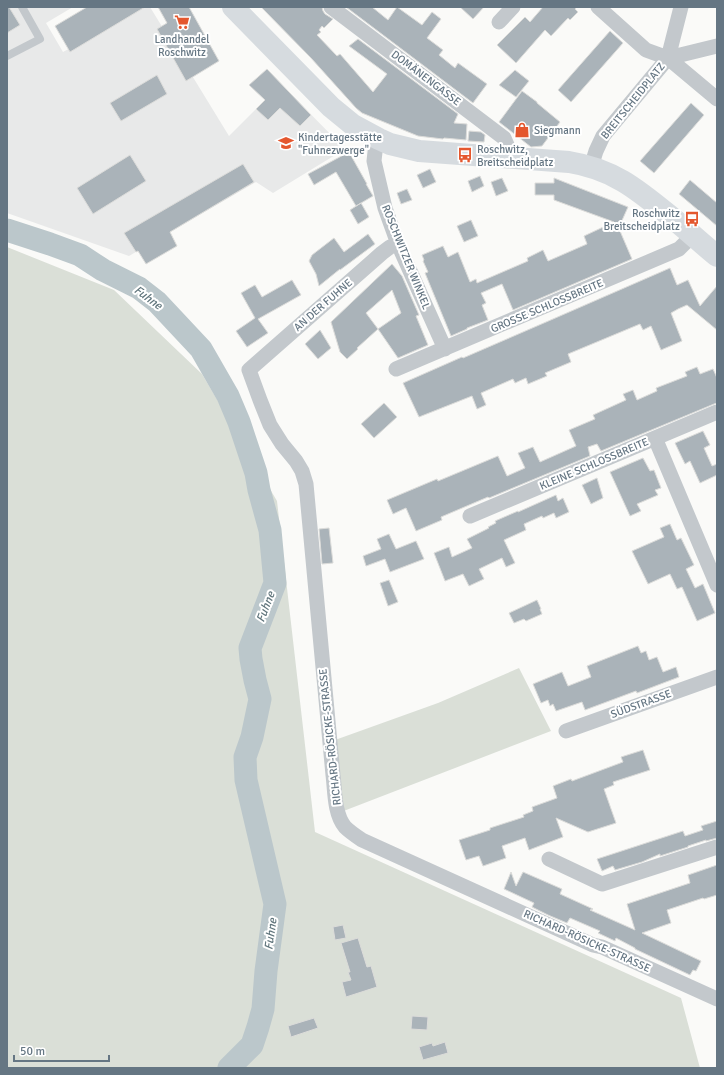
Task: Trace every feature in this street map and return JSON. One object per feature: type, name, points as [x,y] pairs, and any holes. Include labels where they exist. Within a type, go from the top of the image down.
[{"type":"main road","points":[[233,7],[331,106],[353,125],[379,139],[390,144],[419,151],[570,162],[591,166],[613,175],[633,186],[717,256]]},
{"type":"street","name":"DOMÄNENGASSE","points":[[331,7],[504,138],[507,145],[508,158]]},
{"type":"street","points":[[499,22],[513,7]]},
{"type":"street","points":[[598,7],[646,50],[668,58],[717,99]]},
{"type":"street","points":[[668,58],[681,7]]},
{"type":"street","points":[[668,58],[717,46]]},
{"type":"street","name":"BREITSCHEIDPLATZ","points":[[591,166],[603,136],[668,58]]},
{"type":"street","name":"ROSCHWITZER WINKEL","points":[[379,139],[374,152],[374,161],[385,208],[398,244],[445,349]]},
{"type":"street","name":"GROSSE SCHLOSSBREITE","points":[[396,370],[679,250],[693,235]]},
{"type":"street","name":"AN DER FUHNE","points":[[250,370],[390,247],[398,244]]},
{"type":"street","name":"RICHARD-RÖSICKE-STRASSE","points":[[250,370],[270,425],[282,444],[296,461],[302,471],[306,484],[333,775],[337,811],[344,826],[352,834],[362,840],[593,945],[602,947],[715,994]]},
{"type":"street","name":"KLEINE SCHLOSSBREITE","points":[[470,516],[717,412]]},
{"type":"street","points":[[655,438],[717,585]]},
{"type":"street","name":"SÜDSTRASSE","points":[[566,731],[717,677]]},
{"type":"street","points":[[549,859],[602,884],[717,847]]},
{"type":"lane","points":[[7,56],[40,39],[22,7]]},
{"type":"shaded area","points":[[7,7],[73,7],[46,23],[63,52],[145,7],[150,7],[229,136],[281,84],[345,149],[273,193],[256,182],[129,256],[7,213]]},
{"type":"shaded area","points":[[7,247],[114,290],[202,374],[277,501],[315,832],[681,998],[700,1068],[7,1068]]},
{"type":"shaded area","points":[[519,668],[551,731],[341,812],[335,740],[438,703]]},
{"type":"building","points":[[7,7],[9,7],[20,25],[7,33]]},
{"type":"building","points":[[87,7],[145,7],[70,52],[55,26]]},
{"type":"building","points":[[158,7],[189,7],[219,61],[186,81],[157,29],[167,23]]},
{"type":"building","points":[[261,7],[322,7],[325,14],[333,19],[324,28],[322,26],[319,30],[321,32],[317,35],[337,56],[340,54],[373,92],[387,74],[349,46],[358,39],[458,114],[454,123],[467,124],[466,140],[418,136],[362,113]]},
{"type":"building","points":[[346,7],[372,7],[388,20],[397,7],[422,25],[432,12],[441,19],[427,38],[443,50],[439,55],[455,68],[458,63],[487,84],[473,103]]},
{"type":"building","points":[[460,7],[484,7],[473,19]]},
{"type":"building","points":[[543,7],[577,7],[575,9],[578,12],[570,20],[568,18],[551,36],[545,30],[516,63],[497,45],[525,17],[530,22]]},
{"type":"building","points":[[610,31],[623,43],[571,102],[558,90]]},
{"type":"building","points":[[267,69],[311,115],[300,126],[280,108],[268,120],[256,109],[265,100],[249,85]]},
{"type":"building","points":[[515,70],[529,81],[516,97],[499,85]]},
{"type":"building","points":[[157,75],[167,94],[121,121],[110,103]]},
{"type":"building","points":[[522,91],[560,122],[542,146],[531,147],[499,122]]},
{"type":"building","points":[[691,103],[704,115],[654,173],[640,161]]},
{"type":"building","points":[[469,131],[481,132],[485,135],[484,142],[468,141]]},
{"type":"building","points":[[349,152],[373,196],[356,206],[336,172],[314,185],[308,174]]},
{"type":"building","points":[[130,155],[146,181],[93,214],[77,188]]},
{"type":"building","points":[[243,164],[254,182],[170,232],[177,246],[146,264],[138,251],[136,252],[124,233]]},
{"type":"building","points":[[430,169],[436,182],[423,188],[417,175]]},
{"type":"building","points":[[480,176],[484,186],[472,192],[468,181]]},
{"type":"building","points":[[502,178],[508,191],[496,196],[491,182]]},
{"type":"building","points":[[554,178],[628,207],[620,225],[617,224],[632,259],[513,310],[502,284],[481,293],[486,303],[482,305],[488,320],[451,336],[425,273],[428,272],[422,255],[443,246],[448,257],[458,252],[470,282],[476,279],[477,283],[528,261],[527,258],[543,250],[548,261],[587,244],[584,236],[614,222],[554,200],[554,195],[535,195],[535,183],[554,183]]},
{"type":"building","points":[[690,180],[717,203],[717,226],[679,194]]},
{"type":"building","points":[[407,189],[412,200],[401,204],[397,193]]},
{"type":"building","points":[[361,203],[369,217],[358,224],[350,210]]},
{"type":"building","points":[[471,220],[478,236],[464,242],[457,226]]},
{"type":"building","points":[[368,234],[375,244],[319,286],[316,274],[309,261],[312,255],[334,238],[344,252]]},
{"type":"building","points":[[392,264],[402,276],[419,315],[416,316],[428,345],[398,358],[378,329],[347,359],[340,352],[331,322]],"holes":[[[392,290],[401,313],[378,329],[366,313]]]},
{"type":"building","points":[[670,268],[677,285],[688,280],[700,306],[717,286],[717,330],[687,305],[671,313],[682,341],[661,350],[651,326],[643,330],[640,324],[568,354],[571,362],[545,373],[547,376],[528,384],[526,378],[515,383],[513,379],[481,393],[486,405],[477,409],[472,396],[419,417],[403,383]]},
{"type":"building","points":[[292,280],[301,295],[258,319],[268,333],[247,347],[236,331],[255,318],[241,293],[255,285],[262,297]]},
{"type":"building","points":[[320,330],[331,348],[318,359],[305,344]]},
{"type":"building","points":[[697,367],[700,374],[713,369],[717,378],[717,403],[601,451],[597,444],[588,447],[590,456],[441,517],[442,520],[416,531],[406,508],[393,514],[387,500],[498,456],[507,476],[525,468],[518,453],[533,447],[540,462],[576,446],[569,430],[595,419],[593,415],[626,400],[623,394],[633,390],[637,400],[657,391],[656,388],[687,376],[685,372]]},
{"type":"building","points":[[384,403],[397,417],[374,438],[361,424]]},
{"type":"building","points":[[703,431],[710,445],[704,448],[712,466],[717,464],[717,475],[700,483],[690,461],[685,464],[675,443]]},
{"type":"building","points":[[643,458],[650,471],[654,470],[661,488],[655,490],[658,495],[637,504],[641,511],[630,516],[610,472]]},
{"type":"building","points":[[597,478],[603,498],[591,504],[582,485]]},
{"type":"building","points":[[556,495],[558,501],[563,498],[569,512],[556,518],[554,513],[543,518],[542,516],[524,524],[526,530],[504,540],[515,563],[506,567],[502,558],[479,569],[484,579],[469,586],[463,574],[445,581],[434,553],[449,547],[452,557],[472,548],[467,539],[489,528],[488,527],[496,523],[495,521]]},
{"type":"building","points":[[670,524],[677,540],[681,538],[694,565],[686,569],[695,588],[703,584],[715,613],[697,621],[682,587],[677,589],[670,574],[648,584],[632,551],[664,537],[660,528]]},
{"type":"building","points":[[329,528],[333,563],[322,564],[319,529]]},
{"type":"building","points":[[389,534],[396,549],[416,541],[424,559],[390,572],[385,559],[366,566],[363,556],[381,549],[377,539]]},
{"type":"building","points":[[389,580],[398,602],[388,606],[380,583]]},
{"type":"building","points":[[537,600],[542,614],[526,621],[524,619],[514,623],[509,613]]},
{"type":"building","points":[[638,646],[641,653],[646,651],[649,660],[657,657],[663,672],[676,667],[679,677],[585,710],[582,702],[556,711],[553,704],[550,706],[548,700],[541,703],[533,684],[562,672],[568,686],[591,677],[587,666]]},
{"type":"building","points":[[643,750],[650,770],[613,782],[614,785],[604,789],[616,823],[588,832],[556,818],[563,837],[529,850],[525,838],[502,846],[506,858],[483,866],[479,856],[466,860],[459,840],[524,817],[523,815],[533,811],[532,807],[557,798],[553,786],[571,779],[572,781],[623,762],[621,757]]},
{"type":"building","points":[[717,821],[717,838],[706,840],[660,856],[660,854],[642,862],[615,870],[613,866],[602,871],[597,859],[683,831],[685,836],[703,830],[701,826]]},
{"type":"building","points":[[717,865],[717,895],[667,910],[671,923],[642,933],[701,961],[696,971],[693,970],[690,975],[635,949],[616,938],[615,941],[598,933],[600,931],[570,918],[567,923],[548,915],[532,907],[534,903],[504,889],[511,872],[516,886],[523,872],[562,889],[560,894],[593,909],[590,910],[635,930],[627,904],[690,883],[688,875]]},
{"type":"building","points":[[343,925],[346,938],[335,940],[333,927]]},
{"type":"building","points":[[358,938],[367,967],[371,966],[377,987],[346,997],[342,982],[351,980],[341,943]]},
{"type":"building","points":[[412,1016],[428,1017],[427,1030],[411,1029]]},
{"type":"building","points":[[314,1018],[318,1028],[291,1037],[288,1026]]},
{"type":"building","points":[[445,1042],[448,1053],[423,1060],[419,1047],[432,1043],[433,1046]]},
{"type":"waterway","name":"Fuhne","points":[[7,230],[80,255],[103,270],[139,288],[157,302],[201,349],[228,396],[239,422],[256,473],[270,530],[275,583],[250,648],[255,680],[260,699],[252,737],[245,757],[246,780],[275,904],[266,971],[263,1009],[258,1027],[252,1045],[229,1068]]},
{"type":"place","name":"Landhandel Roschwitz","points":[[182,22]]},
{"type":"place","name":"Siegmann","points":[[522,130]]},
{"type":"place","name":"Kindertagesstätte \"Fuhnezwerge\"","points":[[286,143]]},
{"type":"place","name":"Roschwitz, Breitscheidplatz","points":[[465,155]]},
{"type":"place","name":"Roschwitz Breitscheidplatz","points":[[692,219]]}]
